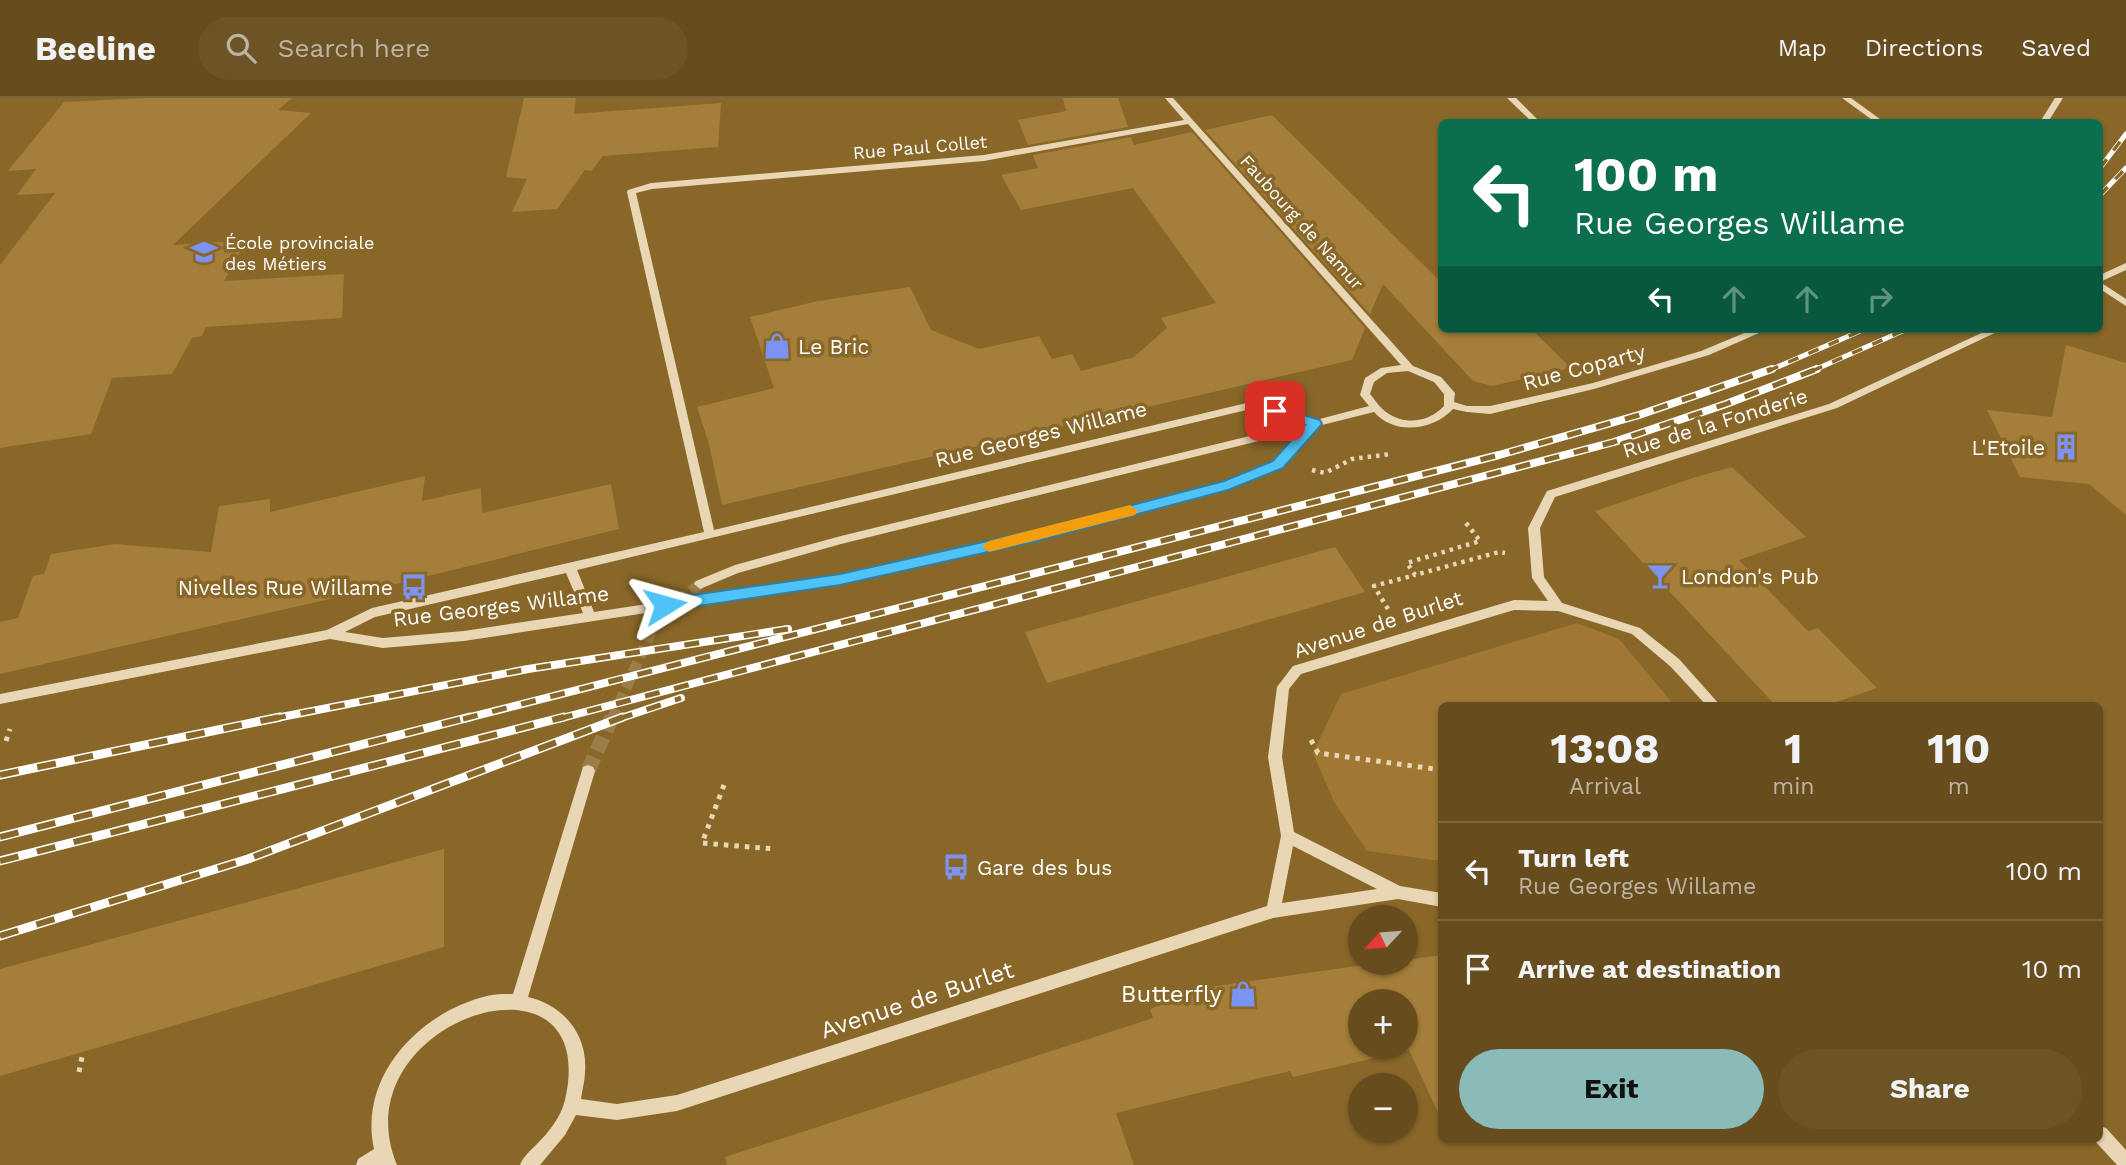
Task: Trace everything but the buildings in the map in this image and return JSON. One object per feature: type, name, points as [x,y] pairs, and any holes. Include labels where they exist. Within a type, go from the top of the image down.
[{"type":"street","name":"Faubourg de Namur","points":[[1169,98],[1409,368]]},
{"type":"street","points":[[1511,98],[1533,119]]},
{"type":"street","points":[[1846,98],[1877,119]]},
{"type":"street","points":[[2046,119],[2059,98]]},
{"type":"street","name":"Rue Paul Collet","points":[[710,535],[631,192],[650,186],[984,158],[1191,121]]},
{"type":"street","points":[[2103,277],[2126,265]]},
{"type":"street","points":[[2103,287],[2126,303]]},
{"type":"street","name":"Rue Coparty","points":[[1451,404],[1467,409],[1490,410],[1594,386],[1704,353],[1753,333]]},
{"type":"street","name":"Rue de la Fonderie","points":[[1558,606],[1538,578],[1534,528],[1551,494],[1833,406],[1989,333]]},
{"type":"street","points":[[1409,368],[1426,373],[1441,382],[1450,393],[1451,404],[1445,416],[1431,423],[1412,425],[1392,421],[1373,410],[1365,395],[1369,380],[1385,370],[1409,368]]},
{"type":"street","name":"Rue Georges Willame","points":[[0,699],[162,665],[265,649],[329,634],[372,613],[1255,404],[1315,424],[1278,464],[1228,485],[1033,536],[840,579],[464,636],[383,643],[329,634]]},
{"type":"street","points":[[700,584],[735,569],[841,540],[1373,410]]},
{"type":"street","points":[[570,567],[590,617]]},
{"type":"street","name":"Avenue de Burlet","points":[[1273,911],[1288,836],[1275,757],[1283,687],[1297,670],[1514,605],[1558,606],[1636,631],[1675,663],[1711,702]]},
{"type":"street","points":[[519,1000],[588,771]]},
{"type":"street","name":"Avenue de Burlet","points":[[1288,836],[1398,892],[1438,899]]},
{"type":"street","name":"Avenue de Burlet","points":[[572,1106],[617,1112],[677,1103],[1273,911],[1398,892]]},
{"type":"street","points":[[364,1165],[386,1159],[379,1115],[392,1074],[417,1040],[449,1015],[485,1001],[519,1000],[549,1011],[571,1034],[578,1066],[572,1106],[552,1141],[528,1165]]},
{"type":"street","points":[[2103,1137],[2126,1162]]},
{"type":"path","points":[[1325,472],[1352,459],[1397,453]]},
{"type":"path","points":[[1415,575],[1407,563],[1480,541],[1466,523]]},
{"type":"path","points":[[1374,586],[1499,552],[1537,559]]},
{"type":"path","points":[[1283,687],[1318,753],[1438,769]]},
{"type":"path","points":[[724,785],[702,843],[775,849]]},
{"type":"path","points":[[79,1072],[83,1052]]},
{"type":"shaded area","points":[[1577,623],[1619,639],[1672,702],[1438,702],[1438,860],[1367,851],[1334,802],[1313,753],[1341,694]]},
{"type":"tunnel","points":[[612,719],[652,630],[671,607],[700,584]]},
{"type":"tunnel","points":[[588,771],[612,717]]},
{"type":"railway","points":[[2103,164],[2126,134]]},
{"type":"railway","points":[[2103,192],[2126,168]]},
{"type":"railway","points":[[1768,371],[1856,333]]},
{"type":"railway","points":[[1813,370],[1898,333]]},
{"type":"railway","points":[[463,719],[1499,455],[1639,415],[1772,369]]},
{"type":"railway","points":[[558,719],[1614,442],[1813,370]]},
{"type":"railway","points":[[271,719],[528,669],[788,629]]},
{"type":"railway","points":[[618,719],[681,698]]},
{"type":"railway","points":[[0,775],[280,717]]},
{"type":"railway","points":[[0,837],[470,717]]},
{"type":"railway","points":[[0,861],[564,717]]},
{"type":"railway","points":[[0,936],[248,859],[623,717]]},
{"type":"slow traffic","points":[[989,546],[1130,511]]},
{"type":"place","name":"École provinciale des Métiers","points":[[204,252]]},
{"type":"place","name":"Le Bric","points":[[777,346]]},
{"type":"place","name":"L'Etoile","points":[[2066,447]]},
{"type":"place","name":"London's Pub","points":[[1660,576]]},
{"type":"place","name":"Nivelles Rue Willame","points":[[414,587]]},
{"type":"place","name":"Gare des bus","points":[[956,867]]},
{"type":"place","name":"Butterfly","points":[[1243,994]]},
{"type":"route","points":[[665,605],[840,579],[935,559],[1228,485],[1278,464],[1315,424],[1275,411]]}]
